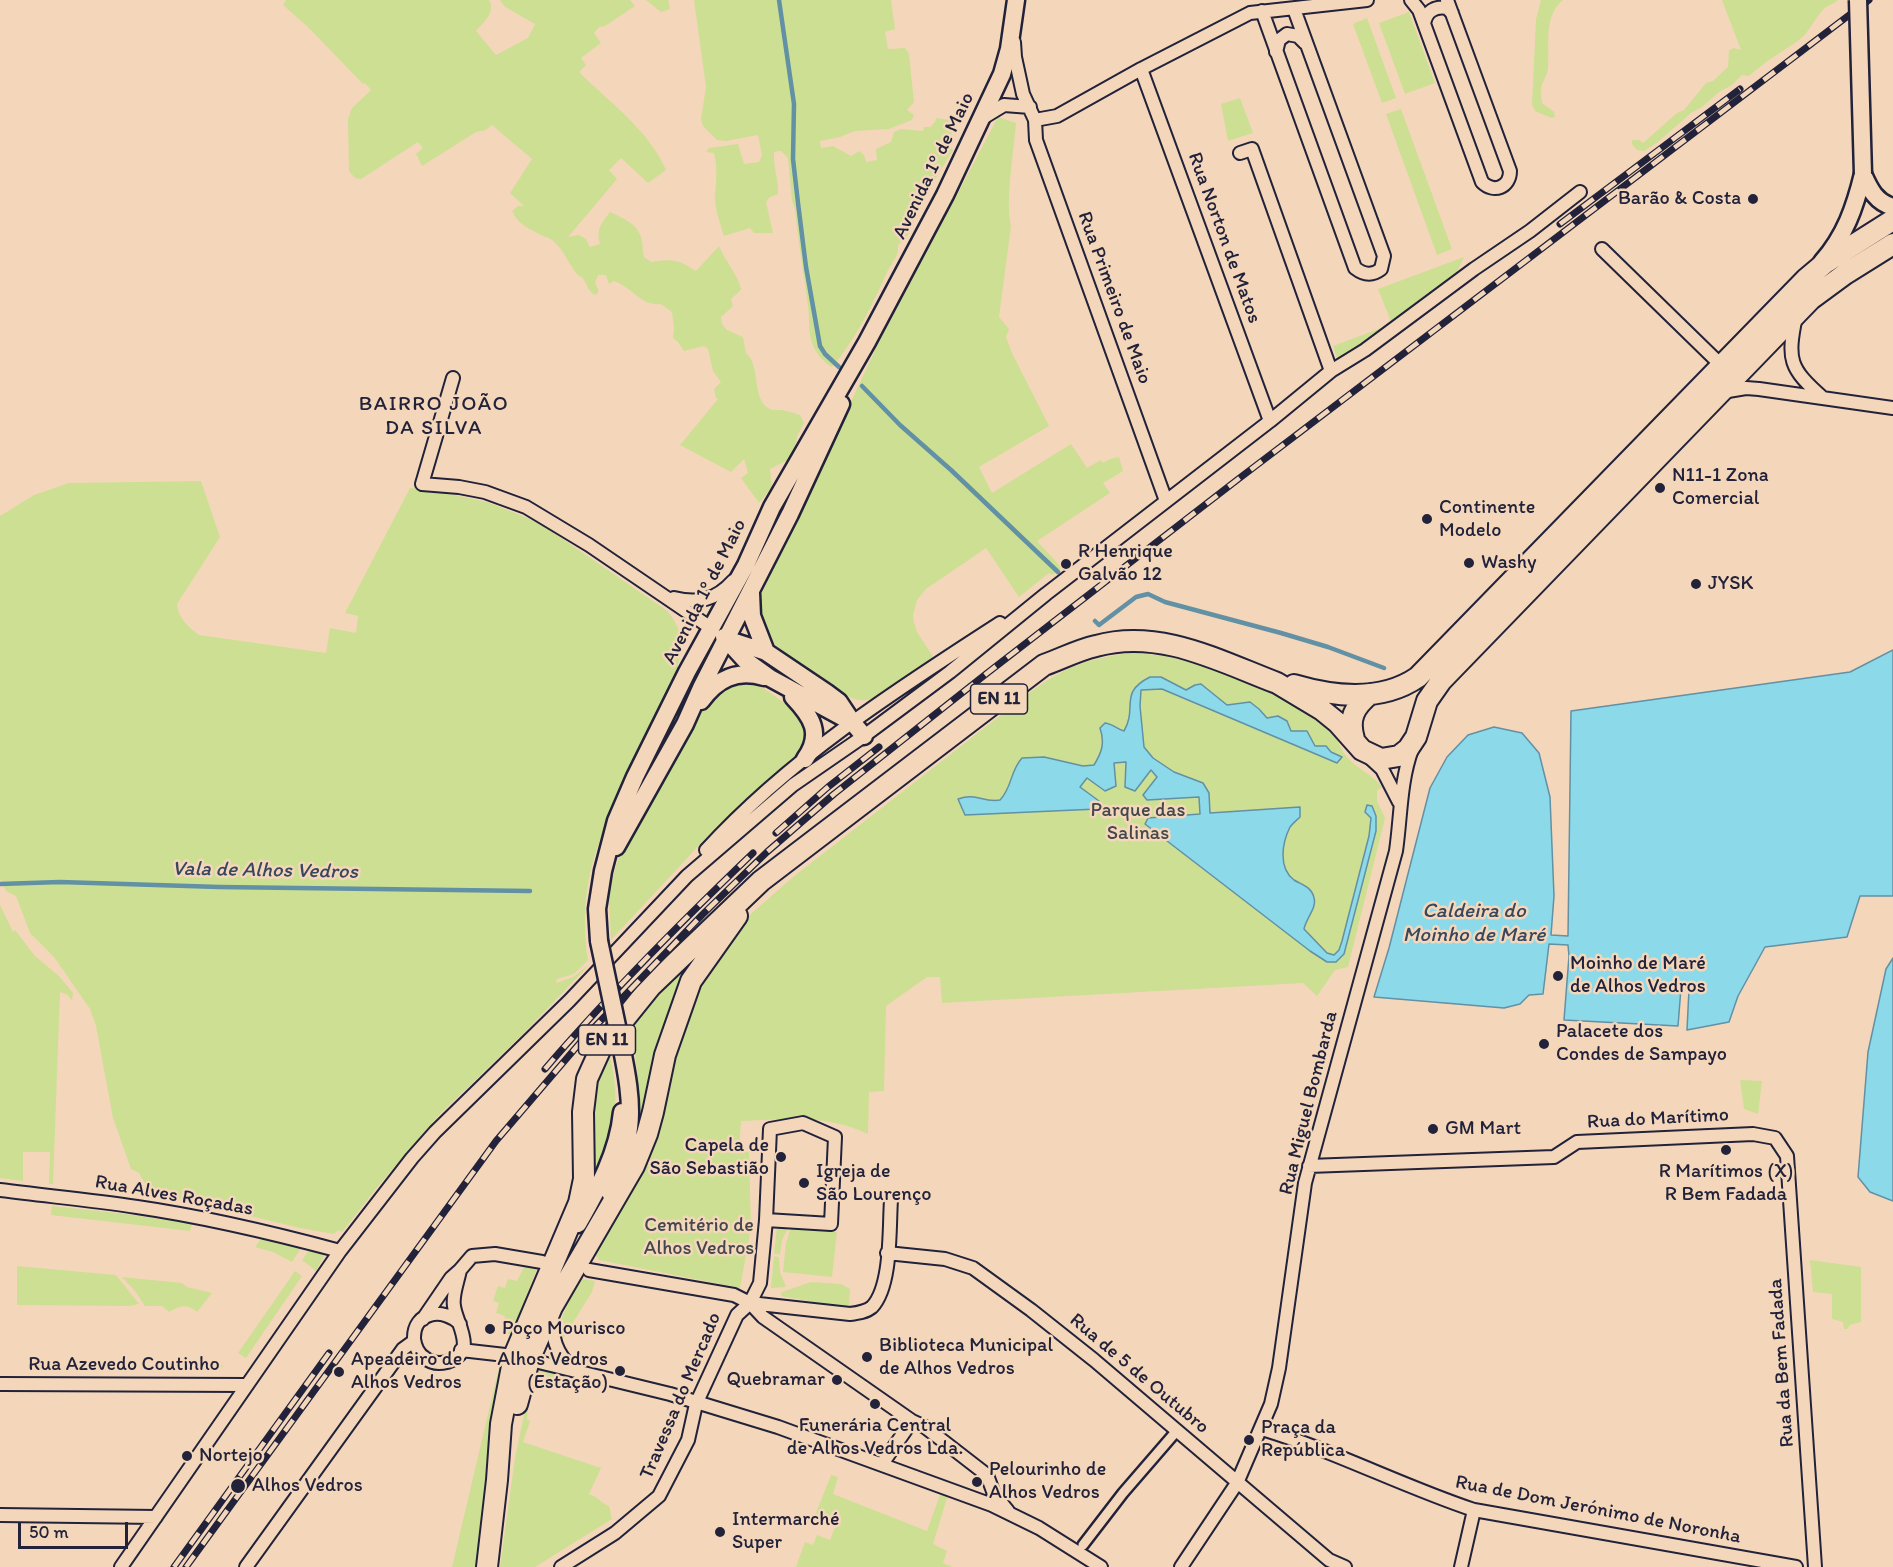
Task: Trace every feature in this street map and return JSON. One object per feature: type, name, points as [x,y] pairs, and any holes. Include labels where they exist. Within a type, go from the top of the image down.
[{"type":"main road","name":"Avenida 1º de Maio","points":[[627,1073],[599,941],[597,909],[603,871],[616,821],[687,672],[746,565],[772,507],[867,342],[945,195],[1002,74],[1016,0]]},
{"type":"main road","points":[[1277,683],[1347,696],[1404,686],[1428,668],[1525,565],[1828,254],[1847,227],[1863,174],[1858,0]]},
{"type":"main road","points":[[1863,174],[1870,191],[1878,200],[1893,207]]},
{"type":"main road","points":[[1806,279],[1825,263],[1893,220]]},
{"type":"main road","points":[[1277,683],[1322,710],[1358,745],[1381,759],[1390,758],[1408,749],[1418,731],[1427,700],[1441,681],[1796,314],[1822,290],[1893,244]]},
{"type":"main road","name":"Avenida 1º de Maio","points":[[603,871],[685,724],[824,444],[867,342]]},
{"type":"main road","points":[[751,591],[752,616],[759,639],[766,652]]},
{"type":"main road","points":[[711,628],[726,639],[745,660],[777,683],[804,708],[813,725],[813,743],[804,759]]},
{"type":"main road","points":[[726,639],[766,652],[839,702],[864,736]]},
{"type":"main road","name":"EN 11","points":[[487,1567],[497,1480],[522,1358],[550,1257],[579,1203],[584,1179],[583,1112],[587,1079],[601,1048],[651,986],[761,881],[1044,665],[1097,645],[1136,640],[1186,648],[1277,683]]},
{"type":"main road","points":[[685,724],[710,689],[721,680],[731,676],[749,674],[777,683],[853,723]]},
{"type":"main road","points":[[1358,745],[1351,728],[1352,713],[1359,703],[1375,692],[1396,693],[1407,698],[1414,706],[1418,731]]},
{"type":"main road","name":"EN 11","points":[[522,1358],[634,1166],[647,1134],[665,1054],[691,981],[761,881]]},
{"type":"main road","points":[[593,1234],[627,1150],[631,1126],[627,1073]]},
{"type":"main road","points":[[550,1257],[590,1203],[612,1155],[622,1119],[627,1073]]},
{"type":"street","points":[[1035,120],[1057,116],[1240,17],[1262,11],[1367,0]]},
{"type":"street","points":[[1411,0],[1419,10],[1482,183],[1487,187],[1500,188],[1510,178],[1510,171],[1448,0]]},
{"type":"street","points":[[1424,24],[1427,15],[1435,8],[1447,8],[1452,13]]},
{"type":"street","points":[[1262,11],[1355,268],[1361,273],[1370,275],[1381,269],[1384,256],[1294,9]]},
{"type":"street","name":"Rua Primeiro de Maio","points":[[1013,22],[1015,57],[1023,94],[1035,120],[1036,140],[1166,501]]},
{"type":"street","points":[[1276,52],[1279,40],[1287,34],[1298,36],[1305,44]]},
{"type":"street","name":"Rua Norton de Matos","points":[[1141,69],[1270,421]]},
{"type":"street","points":[[981,119],[1004,105],[1030,107]]},
{"type":"street","points":[[1240,153],[1252,149],[1331,371]]},
{"type":"street","points":[[658,905],[708,857],[793,785],[950,672],[1331,371],[1365,350],[1474,269],[1530,231],[1580,192]]},
{"type":"street","points":[[1602,249],[1720,365]]},
{"type":"street","points":[[1796,314],[1790,347],[1795,369],[1822,398]]},
{"type":"street","points":[[453,378],[422,484],[484,492],[526,507],[589,545],[711,628]]},
{"type":"street","points":[[1721,392],[1746,388],[1893,408]]},
{"type":"street","points":[[664,595],[700,602],[717,596],[746,565]]},
{"type":"street","points":[[121,1567],[340,1251],[435,1132],[569,1001],[735,819],[772,785],[804,759],[926,671],[1046,594]]},
{"type":"street","name":"Rua Miguel Bombarda","points":[[1181,1567],[1238,1483],[1262,1429],[1277,1381],[1305,1183],[1396,850],[1406,764],[1418,731]]},
{"type":"street","points":[[1358,745],[1382,769],[1400,802]]},
{"type":"street","name":"Travessa do Mercado","points":[[564,1566],[615,1533],[659,1496],[688,1440],[696,1404],[737,1315],[750,1303],[760,1283],[766,1220],[770,1129],[803,1123],[835,1137],[831,1224],[766,1220]]},
{"type":"street","name":"Rua do Marítimo","points":[[1309,1166],[1554,1157],[1577,1142],[1753,1134],[1775,1138],[1787,1156]]},
{"type":"street","name":"Rua da Bem Fadada","points":[[1787,1156],[1815,1567]]},
{"type":"street","name":"Rua Alves Roçadas","points":[[0,1190],[135,1206],[187,1215],[340,1251]]},
{"type":"street","points":[[589,1270],[734,1295],[750,1303],[850,1314],[861,1313],[872,1307],[881,1293],[891,1200]]},
{"type":"street","name":"Rua de 5 de Outubro","points":[[887,1253],[945,1259],[973,1268],[1094,1360],[1329,1560],[1345,1567]]},
{"type":"street","points":[[460,1270],[454,1306],[464,1340],[461,1350],[451,1360],[435,1363],[421,1356],[414,1341],[417,1325],[450,1278],[472,1256],[495,1254],[550,1257]]},
{"type":"street","points":[[750,1303],[763,1317],[925,1427],[987,1475],[994,1494],[1011,1515]]},
{"type":"street","points":[[552,1307],[554,1342],[561,1357],[574,1371]]},
{"type":"street","points":[[423,1318],[438,1312],[447,1314],[460,1324]]},
{"type":"street","points":[[246,1567],[403,1349],[414,1341]]},
{"type":"street","points":[[461,1350],[522,1358],[670,1394],[696,1404],[778,1427],[958,1491],[1039,1528],[1101,1567]]},
{"type":"street","name":"Rua Azevedo Coutinho","points":[[0,1384],[247,1385]]},
{"type":"street","points":[[882,1464],[912,1420]]},
{"type":"street","name":"Rua de Dom Jerónimo de Noronha","points":[[1262,1429],[1303,1442],[1474,1510],[1758,1564],[1796,1567]]},
{"type":"street","points":[[1083,1545],[1123,1493],[1174,1434]]},
{"type":"street","points":[[1461,1567],[1474,1510]]},
{"type":"street","points":[[0,1515],[156,1516]]},
{"type":"green space","points":[[286,0],[489,0],[490,13],[476,31],[496,55],[528,38],[535,24],[505,7],[500,0],[630,0],[635,6],[605,26],[599,27],[594,33],[601,43],[581,58],[586,65],[579,72],[639,129],[666,170],[648,183],[621,158],[609,170],[617,179],[568,237],[579,235],[586,239],[590,247],[600,244],[600,227],[610,212],[636,228],[641,237],[644,257],[651,262],[674,261],[696,271],[719,246],[741,290],[731,299],[733,306],[721,317],[722,324],[727,330],[743,337],[746,353],[754,367],[761,400],[773,410],[800,415],[804,423],[788,460],[770,469],[772,487],[759,503],[741,478],[748,473],[744,459],[731,472],[680,445],[718,399],[714,389],[721,382],[713,371],[708,349],[704,346],[684,351],[673,338],[672,312],[661,304],[648,303],[614,281],[609,284],[606,275],[598,275],[595,283],[598,293],[595,295],[551,239],[527,228],[517,219],[512,211],[518,206],[524,206],[510,193],[532,159],[492,125],[486,130],[476,132],[422,166],[416,154],[423,148],[418,142],[361,179],[355,178],[349,171],[348,119],[352,108],[371,90],[283,5]]},
{"type":"green space","points":[[646,0],[668,0],[670,9],[661,12]]},
{"type":"green space","points":[[694,0],[891,0],[895,29],[885,32],[888,49],[905,48],[909,54],[914,102],[907,110],[914,115],[912,120],[889,129],[855,131],[820,141],[821,148],[833,146],[851,156],[859,151],[864,155],[866,162],[877,160],[876,149],[891,142],[894,132],[901,129],[923,131],[924,127],[930,127],[935,122],[936,118],[958,121],[947,143],[953,150],[925,196],[908,235],[898,245],[897,255],[863,321],[849,345],[832,367],[818,353],[811,339],[788,158],[781,151],[774,152],[778,194],[770,197],[766,202],[773,233],[754,233],[750,228],[724,236],[715,202],[714,153],[706,152],[709,148],[738,144],[744,164],[759,162],[762,155],[758,135],[726,141],[717,140],[703,126],[701,119],[706,87]]},
{"type":"green space","points":[[1541,0],[1563,0],[1552,14],[1550,22],[1548,70],[1541,91],[1542,103],[1554,112],[1555,117],[1551,118],[1535,111],[1532,105],[1536,19]]},
{"type":"green space","points":[[1722,0],[1838,0],[1822,11],[1799,40],[1749,76],[1742,75],[1732,85],[1691,113],[1658,142],[1644,151],[1637,150],[1632,140],[1639,140],[1643,143],[1677,113],[1684,110],[1706,83],[1713,81],[1728,67],[1729,50],[1734,48],[1741,50]]},
{"type":"green space","points":[[1409,12],[1435,83],[1405,94],[1379,23]]},
{"type":"green space","points":[[1367,18],[1396,98],[1382,103],[1353,24]]},
{"type":"green space","points":[[1240,98],[1253,133],[1228,141],[1221,104]]},
{"type":"green space","points":[[1401,109],[1452,249],[1437,255],[1386,114]]},
{"type":"green space","points":[[998,117],[1016,123],[1009,190],[1011,226],[999,317],[1009,329],[1006,337],[1012,353],[1049,426],[979,467],[992,493],[1071,444],[1087,468],[1101,460],[1103,463],[1119,457],[1123,471],[1103,483],[1110,493],[1037,541],[1062,568],[1052,575],[1049,573],[1019,597],[986,548],[926,589],[917,600],[913,615],[917,632],[932,655],[932,660],[882,695],[869,700],[855,699],[824,682],[769,640],[764,634],[758,602],[876,348]]},
{"type":"green space","points":[[1464,257],[1454,279],[1393,325],[1338,361],[1333,346],[1392,324],[1378,289]]},
{"type":"green space","points":[[201,481],[220,537],[177,604],[184,622],[199,635],[326,653],[330,628],[356,633],[358,616],[345,613],[410,488],[444,490],[445,493],[487,502],[530,519],[666,610],[679,630],[681,652],[677,668],[595,854],[586,903],[585,930],[588,960],[574,974],[557,979],[556,983],[573,977],[589,965],[523,1034],[441,1113],[342,1232],[338,1230],[334,1234],[154,1193],[148,1189],[139,1173],[131,1169],[113,1118],[96,1026],[90,1009],[54,957],[30,933],[16,896],[6,891],[0,879],[0,516],[34,495],[69,483]]},
{"type":"green space","name":"Parque das Salinas","points":[[1132,653],[1193,663],[1256,687],[1299,707],[1328,726],[1347,757],[1382,787],[1377,791],[1377,801],[1385,818],[1348,967],[1335,970],[1317,996],[1303,983],[942,1003],[940,977],[927,977],[886,1006],[884,1091],[869,1092],[868,1134],[837,1123],[805,1119],[741,1121],[739,1151],[749,1152],[751,1228],[740,1288],[599,1260],[595,1254],[643,1166],[678,1037],[696,988],[726,941],[753,912],[793,877],[1033,690],[1080,664]]},
{"type":"green space","points":[[736,681],[752,682],[760,686],[798,712],[806,725],[807,740],[797,758],[717,826],[611,940],[609,901],[620,852],[708,698]]},
{"type":"green space","points":[[0,905],[13,932],[15,930],[35,956],[59,976],[73,993],[72,1001],[68,995],[60,992],[53,1184],[49,1184],[50,1152],[23,1152],[23,1181],[0,1178]]},
{"type":"green space","points":[[699,953],[637,1138],[638,1081],[630,1024],[669,980]]},
{"type":"green space","points":[[608,1048],[615,1084],[614,1114],[597,1177],[591,1175],[590,1100]]},
{"type":"green space","points":[[1740,1080],[1762,1081],[1758,1114],[1744,1109]]},
{"type":"green space","points":[[52,1206],[192,1224],[190,1231],[51,1215]]},
{"type":"green space","points":[[777,1226],[789,1226],[782,1240],[780,1254],[774,1254]]},
{"type":"green space","points":[[791,1227],[837,1232],[832,1277],[783,1272],[786,1243]]},
{"type":"green space","points":[[260,1240],[301,1248],[292,1262],[273,1252],[255,1247]]},
{"type":"green space","points":[[309,1250],[322,1253],[324,1256],[316,1271],[302,1260]]},
{"type":"green space","points":[[774,1256],[779,1257],[780,1272],[786,1287],[771,1288]]},
{"type":"green space","points":[[1810,1260],[1861,1267],[1861,1322],[1844,1329],[1843,1322],[1832,1319],[1832,1294],[1813,1292]]},
{"type":"green space","points":[[525,1265],[538,1266],[525,1299],[517,1335],[505,1334],[506,1326],[503,1325],[505,1316],[496,1313],[499,1303],[493,1301],[498,1286],[505,1288],[508,1279],[517,1281]]},
{"type":"green space","points":[[17,1266],[116,1275],[139,1304],[129,1306],[17,1305]]},
{"type":"green space","points":[[295,1271],[302,1276],[246,1358],[238,1353]]},
{"type":"green space","points":[[122,1277],[182,1283],[187,1287],[212,1293],[197,1312],[190,1307],[183,1306],[169,1312],[162,1306],[145,1306]]},
{"type":"green space","points":[[582,1279],[595,1281],[592,1292],[564,1337],[560,1339],[562,1317]]},
{"type":"green space","points":[[811,1282],[841,1284],[850,1289],[848,1308],[781,1296],[782,1292]]},
{"type":"green space","points":[[501,1359],[503,1363],[476,1567],[452,1567]]},
{"type":"green space","points":[[176,1362],[216,1362],[224,1366],[219,1369],[180,1368]]},
{"type":"green space","points":[[535,1369],[554,1374],[551,1387],[531,1382]]},
{"type":"green space","points":[[530,1386],[527,1419],[530,1421],[523,1442],[601,1468],[589,1494],[609,1506],[612,1519],[535,1567],[500,1567],[515,1458]]},
{"type":"green space","points":[[831,1475],[838,1477],[833,1494],[927,1531],[941,1492],[948,1495],[933,1544],[947,1551],[943,1563],[952,1567],[796,1567],[805,1542],[813,1545],[817,1535],[830,1540],[836,1524],[815,1515]]},
{"type":"water","name":"Caldeira do Moinho de Maré","points":[[1893,650],[1893,896],[1860,896],[1847,937],[1765,947],[1738,996],[1729,1022],[1687,1030],[1689,989],[1681,988],[1678,1026],[1564,1020],[1568,945],[1549,944],[1543,994],[1529,995],[1520,1004],[1504,1008],[1374,997],[1389,948],[1430,788],[1447,757],[1468,735],[1494,727],[1522,733],[1539,753],[1550,797],[1554,896],[1551,935],[1568,936],[1571,711],[1850,672]]},
{"type":"water","points":[[1150,677],[1161,677],[1186,690],[1201,684],[1227,705],[1250,702],[1267,718],[1278,716],[1287,721],[1291,731],[1307,731],[1315,746],[1326,746],[1331,752],[1342,757],[1337,763],[1162,689],[1141,690],[1140,706],[1144,747],[1153,758],[1174,772],[1203,783],[1209,793],[1210,813],[1300,807],[1300,817],[1290,827],[1285,840],[1284,862],[1289,875],[1313,894],[1314,906],[1304,929],[1327,953],[1334,955],[1339,950],[1342,941],[1369,836],[1371,818],[1365,812],[1367,805],[1372,806],[1376,816],[1376,831],[1344,954],[1336,962],[1327,962],[1310,951],[1145,824],[1148,818],[1200,814],[1199,797],[1147,800],[1143,795],[1157,777],[1151,770],[1135,791],[1125,787],[1126,762],[1114,763],[1116,786],[1105,791],[1087,778],[1080,787],[1099,801],[1097,809],[965,815],[958,799],[975,797],[1000,800],[1022,758],[1044,757],[1083,766],[1094,765],[1102,747],[1100,728],[1105,723],[1124,731],[1128,722],[1131,695],[1140,683]]},
{"type":"water","points":[[1893,958],[1893,1201],[1870,1192],[1858,1177],[1868,1052],[1886,969]]},
{"type":"waterway","points":[[779,0],[794,104],[793,159],[806,267],[820,346],[839,367]]},
{"type":"waterway","points":[[862,386],[900,425],[1058,572]]},
{"type":"waterway","points":[[1095,621],[1099,625],[1136,597],[1148,594],[1165,602],[1328,647],[1384,668]]},
{"type":"waterway","name":"Vala de Alhos Vedros","points":[[0,884],[60,882],[219,887],[530,891]]},
{"type":"railway","points":[[186,1567],[496,1141],[585,1037],[702,915],[767,852],[834,794],[986,674],[1237,480],[1869,0]]},
{"type":"railway","points":[[1560,224],[1740,89]]},
{"type":"railway","points":[[776,833],[828,787],[879,747]]},
{"type":"railway","points":[[545,1069],[646,958],[753,853]]},
{"type":"railway","points":[[174,1567],[329,1353]]},
{"type":"place","name":"Barão & Costa","points":[[1753,199]]},
{"type":"place","name":"N11-1 Zona Comercial","points":[[1660,488]]},
{"type":"place","name":"Continente Modelo","points":[[1427,519]]},
{"type":"place","name":"Washy","points":[[1469,563]]},
{"type":"place","name":"R Henrique Galvão 12","points":[[1066,564]]},
{"type":"place","name":"JYSK","points":[[1696,584]]},
{"type":"place","name":"Moinho de Maré de Alhos Vedros","points":[[1558,976]]},
{"type":"place","name":"Palacete dos Condes de Sampayo","points":[[1544,1044]]},
{"type":"place","name":"GM Mart","points":[[1433,1129]]},
{"type":"place","name":"R Marítimos (X) R Bem Fadada","points":[[1726,1150]]},
{"type":"place","name":"Capela de São Sebastião","points":[[781,1157]]},
{"type":"place","name":"Igreja de São Lourenço","points":[[804,1183]]},
{"type":"place","name":"Poço Mourisco","points":[[490,1329]]},
{"type":"place","name":"Biblioteca Municipal de Alhos Vedros","points":[[867,1357]]},
{"type":"place","name":"Alhos Vedros (Estação)","points":[[620,1371]]},
{"type":"place","name":"Apeadeiro de Alhos Vedros","points":[[339,1372]]},
{"type":"place","name":"Quebramar","points":[[837,1380]]},
{"type":"place","name":"Funerária Central de Alhos Vedros Lda.","points":[[875,1404]]},
{"type":"place","name":"Praça da República","points":[[1249,1440]]},
{"type":"place","name":"Nortejo","points":[[187,1456]]},
{"type":"place","name":"Pelourinho de Alhos Vedros","points":[[977,1482]]},
{"type":"place","name":"Alhos Vedros","points":[[238,1486]]},
{"type":"place","name":"Intermarché Super","points":[[720,1532]]},
{"type":"district","name":"BAIRRO JOÃO DA SILVA","points":[[434,417]]},
{"type":"park label","name":"Cemitério de Alhos Vedros","points":[[699,1238]]}]
